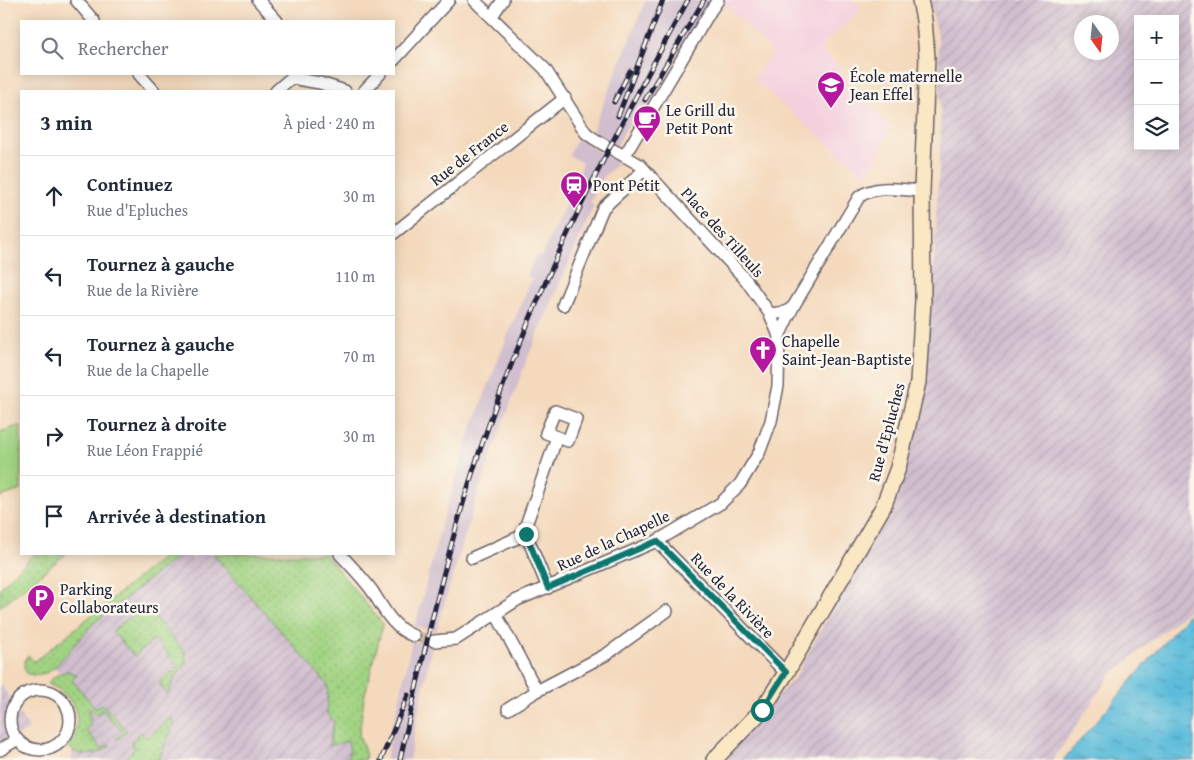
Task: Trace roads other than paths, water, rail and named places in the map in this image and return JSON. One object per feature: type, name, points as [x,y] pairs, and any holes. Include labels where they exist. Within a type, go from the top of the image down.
[{"type":"street","points":[[76,0],[93,20]]},
{"type":"street","points":[[258,0],[276,20]]},
{"type":"street","points":[[395,59],[449,0]]},
{"type":"street","name":"Place des Tilleuls","points":[[474,0],[545,69],[586,133],[613,150],[625,155],[644,170],[746,280],[770,314]]},
{"type":"street","points":[[492,16],[503,0]]},
{"type":"street","points":[[625,155],[718,0]]},
{"type":"street","name":"Rue d'Epluches","points":[[714,760],[758,714],[786,672],[883,507],[898,468],[918,382],[923,300],[922,191],[927,57],[924,20],[920,0]]},
{"type":"street","points":[[140,75],[153,90]]},
{"type":"street","points":[[365,90],[379,75]]},
{"type":"street","points":[[277,90],[291,78],[317,78],[343,90]]},
{"type":"street","name":"Rue de France","points":[[395,232],[565,98]]},
{"type":"street","points":[[563,305],[603,208],[644,170]]},
{"type":"street","name":"Rue de la Chapelle","points":[[779,336],[793,307],[859,197],[867,192],[877,190],[922,191]]},
{"type":"street","points":[[770,314],[786,312],[793,307]]},
{"type":"street","name":"Rue de la Chapelle","points":[[434,641],[456,639],[516,600],[657,541],[721,502],[740,484],[760,453],[771,421],[778,386],[779,336],[770,314]]},
{"type":"street","points":[[548,588],[526,534],[526,525],[557,438]]},
{"type":"street","points":[[472,558],[526,534]]},
{"type":"street","name":"Rue de la Rivière","points":[[657,541],[786,672]]},
{"type":"street","points":[[341,555],[372,592],[395,624],[406,633],[414,636]]},
{"type":"street","points":[[508,709],[537,691],[607,654],[667,611]]},
{"type":"street","points":[[496,614],[537,691]]},
{"type":"street","points":[[30,691],[45,691],[59,697],[66,705],[70,715],[70,725],[60,743],[52,748],[32,750],[16,740],[9,722],[10,712],[14,703],[21,696],[30,691]]},
{"type":"street","points":[[0,750],[16,740]]},
{"type":"water","points":[[1194,608],[1194,760],[1063,760],[1070,752]]},
{"type":"tunnel","points":[[414,636],[434,641]]},
{"type":"railway","points":[[618,116],[663,0]]},
{"type":"railway","points":[[400,760],[426,643],[456,526],[501,392],[548,277],[574,220],[629,109],[688,0]]},
{"type":"railway","points":[[645,100],[704,0]]},
{"type":"railway","points":[[614,102],[630,71]]},
{"type":"railway","points":[[381,760],[408,695]]},
{"type":"place","name":"École maternelle Jean Effel","points":[[831,109]]},
{"type":"place","name":"Le Grill du Petit Pont","points":[[647,143]]},
{"type":"place","name":"Pont Petit","points":[[574,209]]},
{"type":"place","name":"Chapelle Saint-Jean-Baptiste","points":[[763,374]]},
{"type":"place","name":"Parking Collaborateurs","points":[[41,622]]}]
